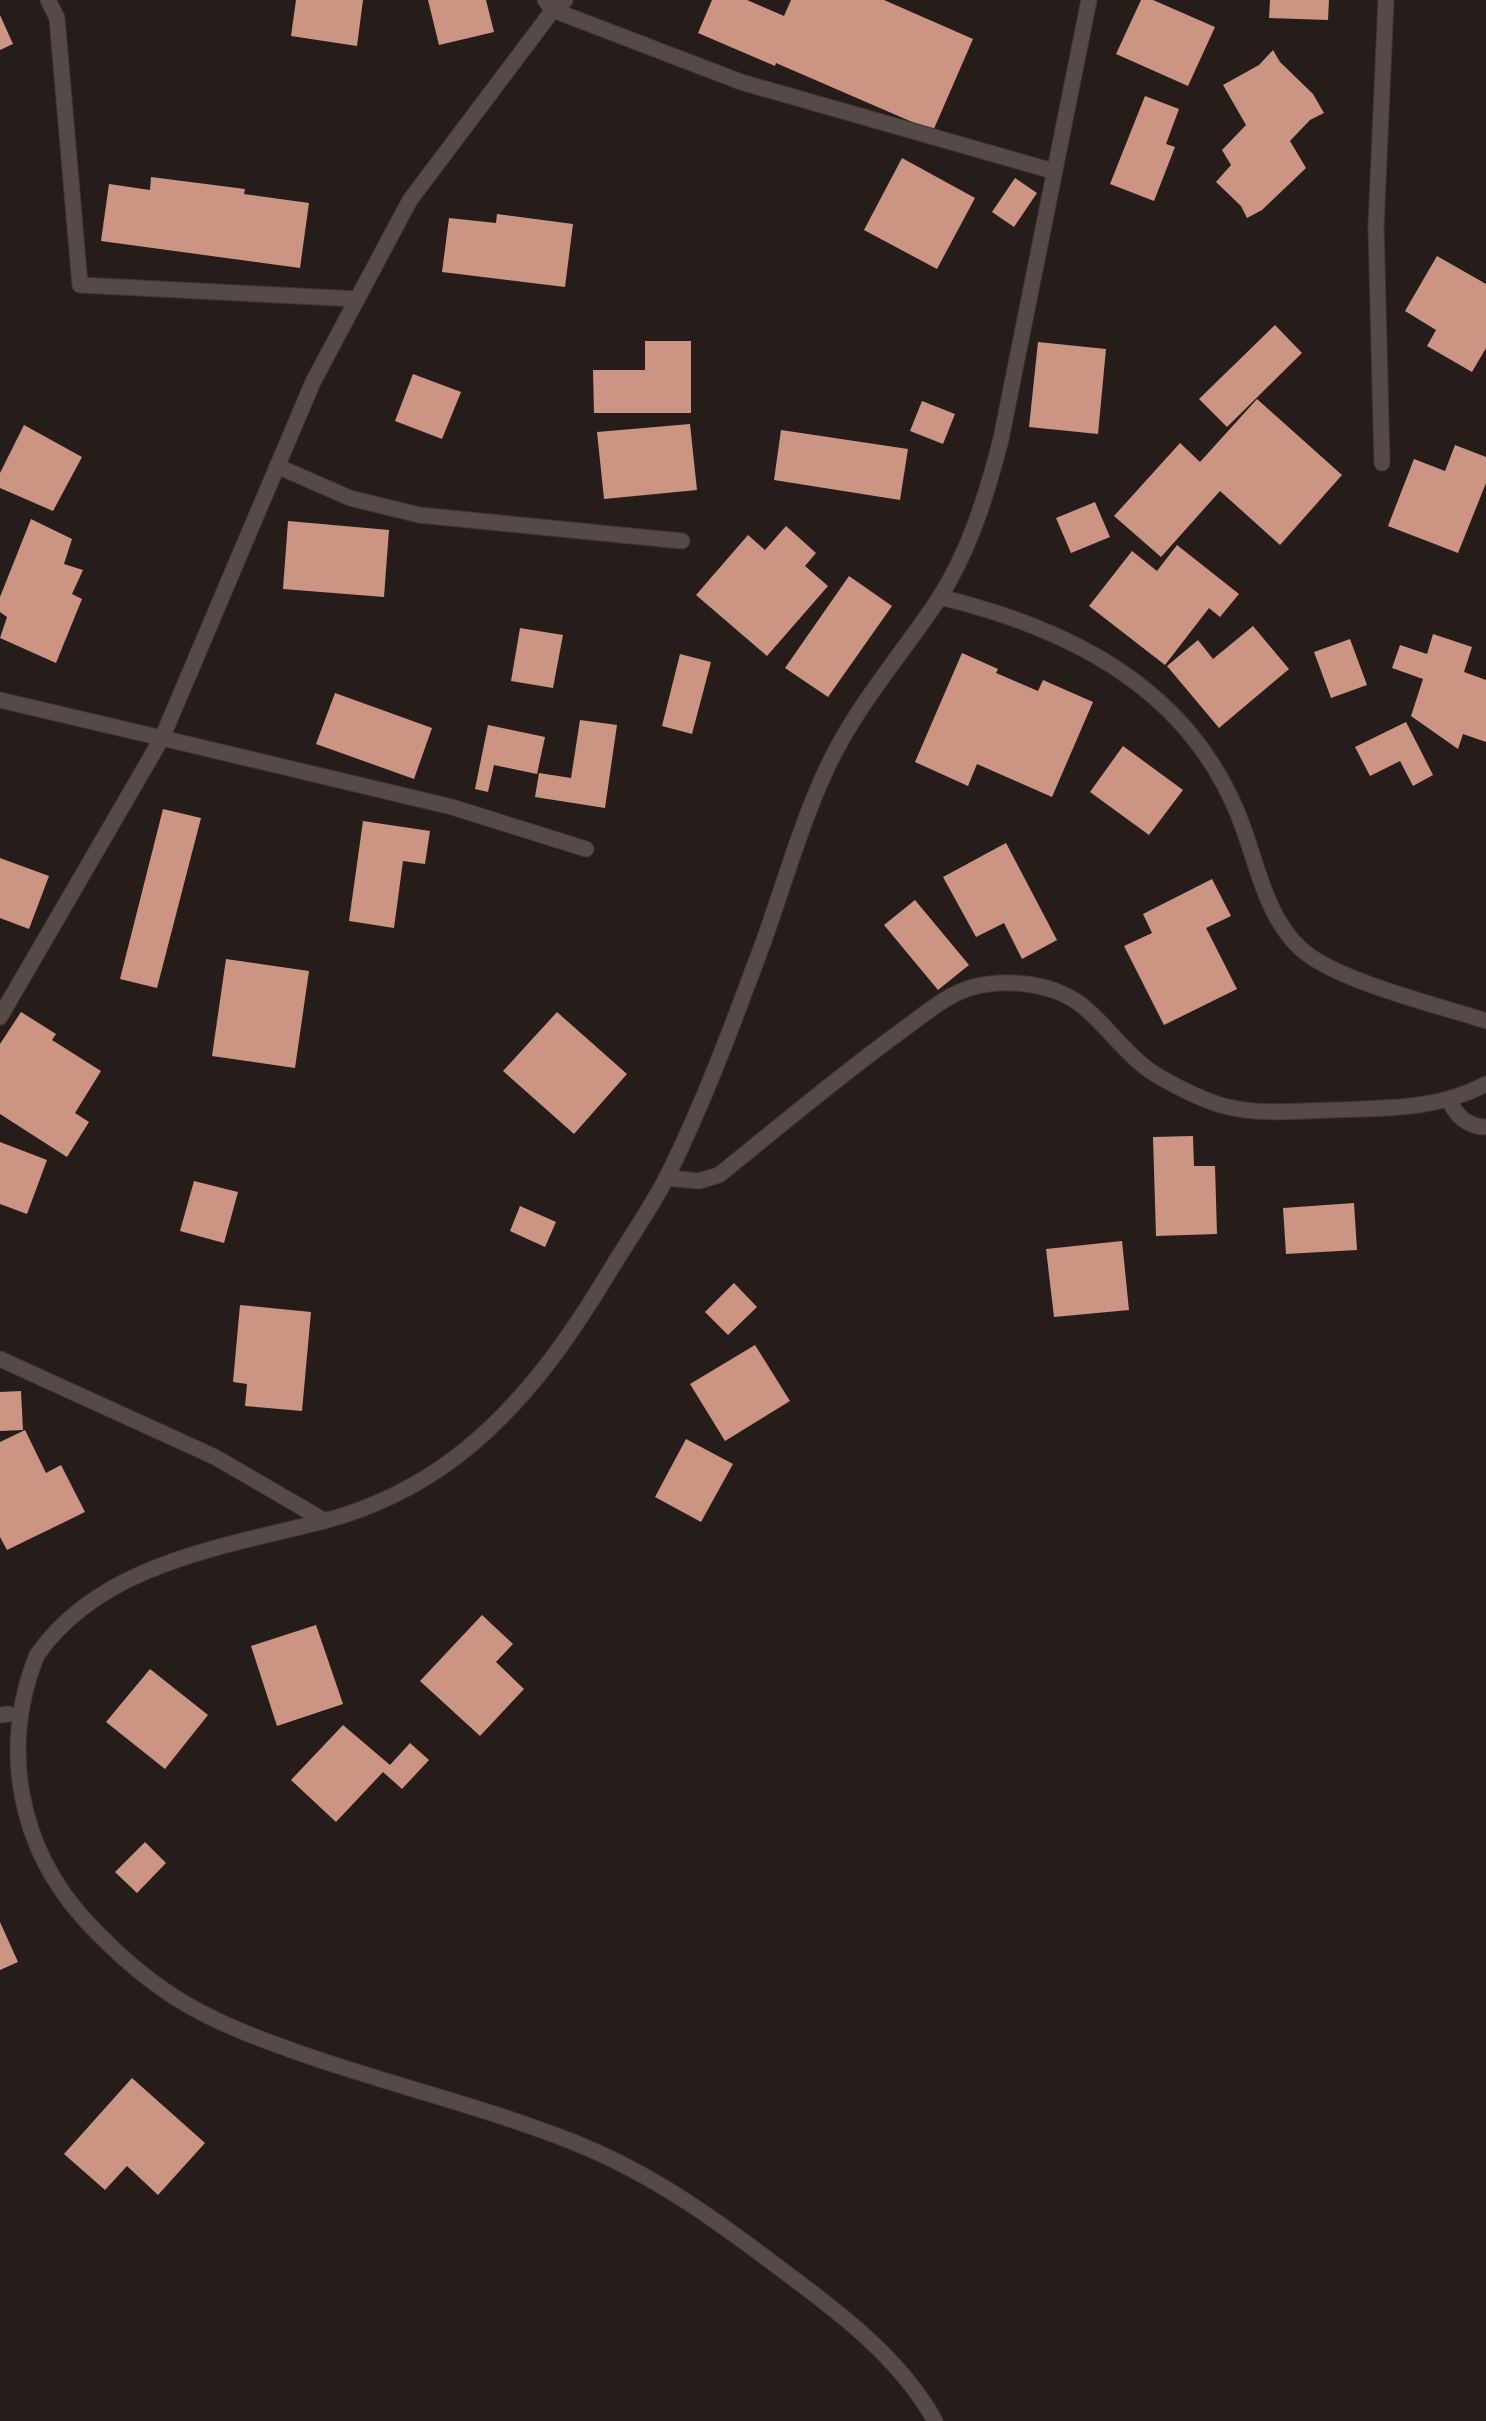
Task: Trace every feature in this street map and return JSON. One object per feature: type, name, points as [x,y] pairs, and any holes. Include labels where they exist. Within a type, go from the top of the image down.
[{"type":"street","points":[[48,0],[57,18],[80,285],[357,299]]},
{"type":"street","points":[[0,1017],[162,738],[313,382],[410,200],[549,5],[565,0]]},
{"type":"street","points":[[935,2421],[925,2402],[844,2316],[700,2208],[638,2172],[577,2144],[302,2054],[224,2024],[175,1997],[124,1959],[69,1900],[51,1877],[25,1832],[11,1797],[5,1749],[5,1714],[20,1683],[41,1649],[69,1618],[105,1590],[146,1570],[286,1528],[325,1521],[387,1498],[422,1480],[458,1455],[494,1424],[531,1386],[574,1331],[666,1178],[724,1049],[835,752],[866,702],[940,597],[967,545],[987,494],[1001,439],[1089,0]]},
{"type":"street","points":[[1382,463],[1376,226],[1386,0]]},
{"type":"street","points":[[549,5],[741,81],[1053,171]]},
{"type":"street","points":[[277,466],[350,498],[419,515],[682,541]]},
{"type":"street","points":[[940,597],[993,609],[1044,628],[1122,671],[1157,698],[1195,740],[1217,772],[1235,806],[1275,916],[1287,935],[1302,951],[1324,966],[1348,976],[1486,1021]]},
{"type":"street","points":[[0,700],[452,807],[586,849]]},
{"type":"street","points":[[666,1178],[699,1180],[719,1175],[879,1046],[940,1002],[971,988],[996,983],[1025,984],[1055,991],[1084,1006],[1136,1059],[1155,1074],[1191,1094],[1228,1107],[1272,1112],[1417,1107],[1449,1100],[1486,1084]]},
{"type":"street","points":[[1449,1100],[1459,1116],[1469,1124],[1486,1127]]},
{"type":"street","points":[[0,1359],[215,1457],[325,1521]]},
{"type":"building","points":[[296,0],[363,0],[357,46],[291,36]]},
{"type":"building","points":[[428,0],[486,0],[494,32],[439,45]]},
{"type":"building","points":[[712,0],[747,0],[784,16],[791,0],[884,0],[973,39],[933,131],[776,63],[775,66],[698,33]]},
{"type":"building","points":[[1141,0],[1153,0],[1215,27],[1188,86],[1116,54]]},
{"type":"building","points":[[1270,0],[1329,0],[1328,20],[1269,18]]},
{"type":"building","points":[[0,15],[13,44],[0,50]]},
{"type":"building","points":[[1273,50],[1280,62],[1313,94],[1324,113],[1310,120],[1290,141],[1306,168],[1262,210],[1247,218],[1241,206],[1216,182],[1231,165],[1222,150],[1246,125],[1223,85],[1259,65]]},
{"type":"building","points":[[1145,96],[1179,109],[1166,144],[1175,147],[1154,201],[1110,184]]},
{"type":"building","points":[[902,158],[975,198],[937,269],[864,230]]},
{"type":"building","points":[[151,177],[245,189],[244,194],[309,203],[300,268],[101,241],[109,184],[150,190]]},
{"type":"building","points":[[1015,178],[1037,193],[1014,227],[992,212]]},
{"type":"building","points":[[497,214],[573,224],[565,287],[442,272],[449,218],[496,223]]},
{"type":"building","points":[[1437,256],[1486,284],[1486,348],[1472,372],[1427,346],[1436,330],[1405,311]]},
{"type":"building","points":[[1275,325],[1302,353],[1227,427],[1199,399]]},
{"type":"building","points":[[645,341],[691,341],[691,413],[594,413],[593,370],[645,370]]},
{"type":"building","points":[[1038,342],[1106,349],[1098,434],[1029,427]]},
{"type":"building","points":[[413,374],[461,392],[442,439],[395,421]]},
{"type":"building","points":[[1257,399],[1342,475],[1280,545],[1220,491],[1161,557],[1114,516],[1180,443],[1200,462]]},
{"type":"building","points":[[922,401],[955,414],[943,444],[910,431]]},
{"type":"building","points":[[690,424],[697,490],[604,499],[597,432]]},
{"type":"building","points":[[24,425],[82,457],[53,511],[0,488],[0,473]]},
{"type":"building","points":[[781,430],[908,449],[900,500],[774,480]]},
{"type":"building","points":[[1455,445],[1486,457],[1486,483],[1458,553],[1388,526],[1414,459],[1445,471]]},
{"type":"building","points":[[1095,502],[1110,537],[1071,553],[1056,518]]},
{"type":"building","points":[[31,519],[72,539],[64,564],[83,570],[72,594],[82,599],[56,663],[0,638],[7,617],[0,612],[0,597]]},
{"type":"building","points":[[288,521],[389,530],[384,597],[283,589]]},
{"type":"building","points":[[786,526],[816,553],[805,566],[828,586],[767,656],[696,595],[748,535],[765,550]]},
{"type":"building","points":[[1177,545],[1239,594],[1220,617],[1209,608],[1165,665],[1089,606],[1132,551],[1157,571]]},
{"type":"building","points":[[849,576],[892,606],[828,697],[785,668]]},
{"type":"building","points":[[1253,626],[1289,669],[1219,728],[1167,666],[1198,640],[1213,659]]},
{"type":"building","points":[[520,628],[563,635],[553,688],[511,681]]},
{"type":"building","points":[[1433,634],[1472,647],[1464,672],[1486,680],[1486,742],[1463,734],[1458,749],[1411,716],[1423,679],[1392,668],[1400,645],[1427,654]]},
{"type":"building","points":[[1350,639],[1367,685],[1331,698],[1314,652]]},
{"type":"building","points":[[962,653],[998,669],[996,673],[1038,691],[1043,680],[1093,702],[1052,797],[977,764],[968,786],[915,762]]},
{"type":"building","points":[[680,654],[711,662],[692,734],[662,726]]},
{"type":"building","points":[[335,693],[432,728],[414,779],[316,744]]},
{"type":"building","points":[[580,720],[617,725],[605,808],[535,797],[539,773],[571,778]]},
{"type":"building","points":[[1406,722],[1433,775],[1413,786],[1400,761],[1370,776],[1355,747]]},
{"type":"building","points":[[488,725],[545,737],[537,774],[494,765],[488,792],[475,789]]},
{"type":"building","points":[[1123,746],[1183,790],[1149,835],[1090,792]]},
{"type":"building","points":[[163,809],[201,818],[157,988],[120,979]]},
{"type":"building","points":[[363,821],[430,831],[425,864],[403,861],[394,928],[349,921]]},
{"type":"building","points":[[1006,843],[1057,940],[1022,959],[1004,923],[976,937],[943,877]]},
{"type":"building","points":[[0,858],[49,876],[29,929],[0,918]]},
{"type":"building","points":[[1212,879],[1231,916],[1206,928],[1237,989],[1164,1025],[1124,946],[1152,933],[1143,914]]},
{"type":"building","points":[[915,900],[969,965],[938,990],[884,925]]},
{"type":"building","points":[[226,959],[309,971],[295,1068],[212,1056]]},
{"type":"building","points":[[21,1012],[56,1034],[52,1040],[101,1071],[75,1113],[89,1122],[67,1157],[0,1114],[0,1044]]},
{"type":"building","points":[[557,1012],[627,1074],[574,1134],[503,1071]]},
{"type":"building","points":[[1193,1136],[1194,1166],[1215,1166],[1217,1234],[1156,1236],[1153,1137]]},
{"type":"building","points":[[0,1142],[47,1160],[27,1214],[0,1204]]},
{"type":"building","points":[[194,1181],[238,1192],[224,1243],[180,1231]]},
{"type":"building","points":[[1354,1203],[1357,1250],[1286,1254],[1283,1208]]},
{"type":"building","points":[[520,1206],[556,1222],[545,1247],[510,1231]]},
{"type":"building","points":[[1122,1241],[1129,1310],[1054,1317],[1046,1249]]},
{"type":"building","points":[[734,1283],[757,1307],[728,1335],[705,1312]]},
{"type":"building","points":[[240,1305],[311,1312],[302,1411],[245,1406],[247,1384],[233,1382]]},
{"type":"building","points":[[755,1345],[790,1401],[725,1441],[690,1384]]},
{"type":"building","points":[[21,1391],[23,1430],[0,1431],[0,1392]]},
{"type":"building","points":[[25,1430],[46,1473],[61,1465],[85,1512],[7,1550],[0,1537],[0,1442]]},
{"type":"building","points":[[686,1439],[733,1464],[701,1522],[655,1497]]},
{"type":"building","points":[[482,1615],[513,1644],[496,1662],[524,1689],[480,1736],[420,1681]]},
{"type":"building","points":[[316,1625],[343,1704],[277,1726],[251,1646]]},
{"type":"building","points":[[150,1669],[208,1715],[165,1769],[106,1722]]},
{"type":"building","points":[[343,1725],[390,1765],[410,1743],[429,1760],[402,1789],[383,1772],[336,1822],[291,1780]]},
{"type":"building","points":[[145,1842],[166,1863],[137,1893],[115,1872]]},
{"type":"building","points":[[0,1922],[18,1962],[0,1970]]},
{"type":"building","points":[[132,2078],[205,2143],[158,2195],[127,2166],[105,2190],[64,2154]]}]
